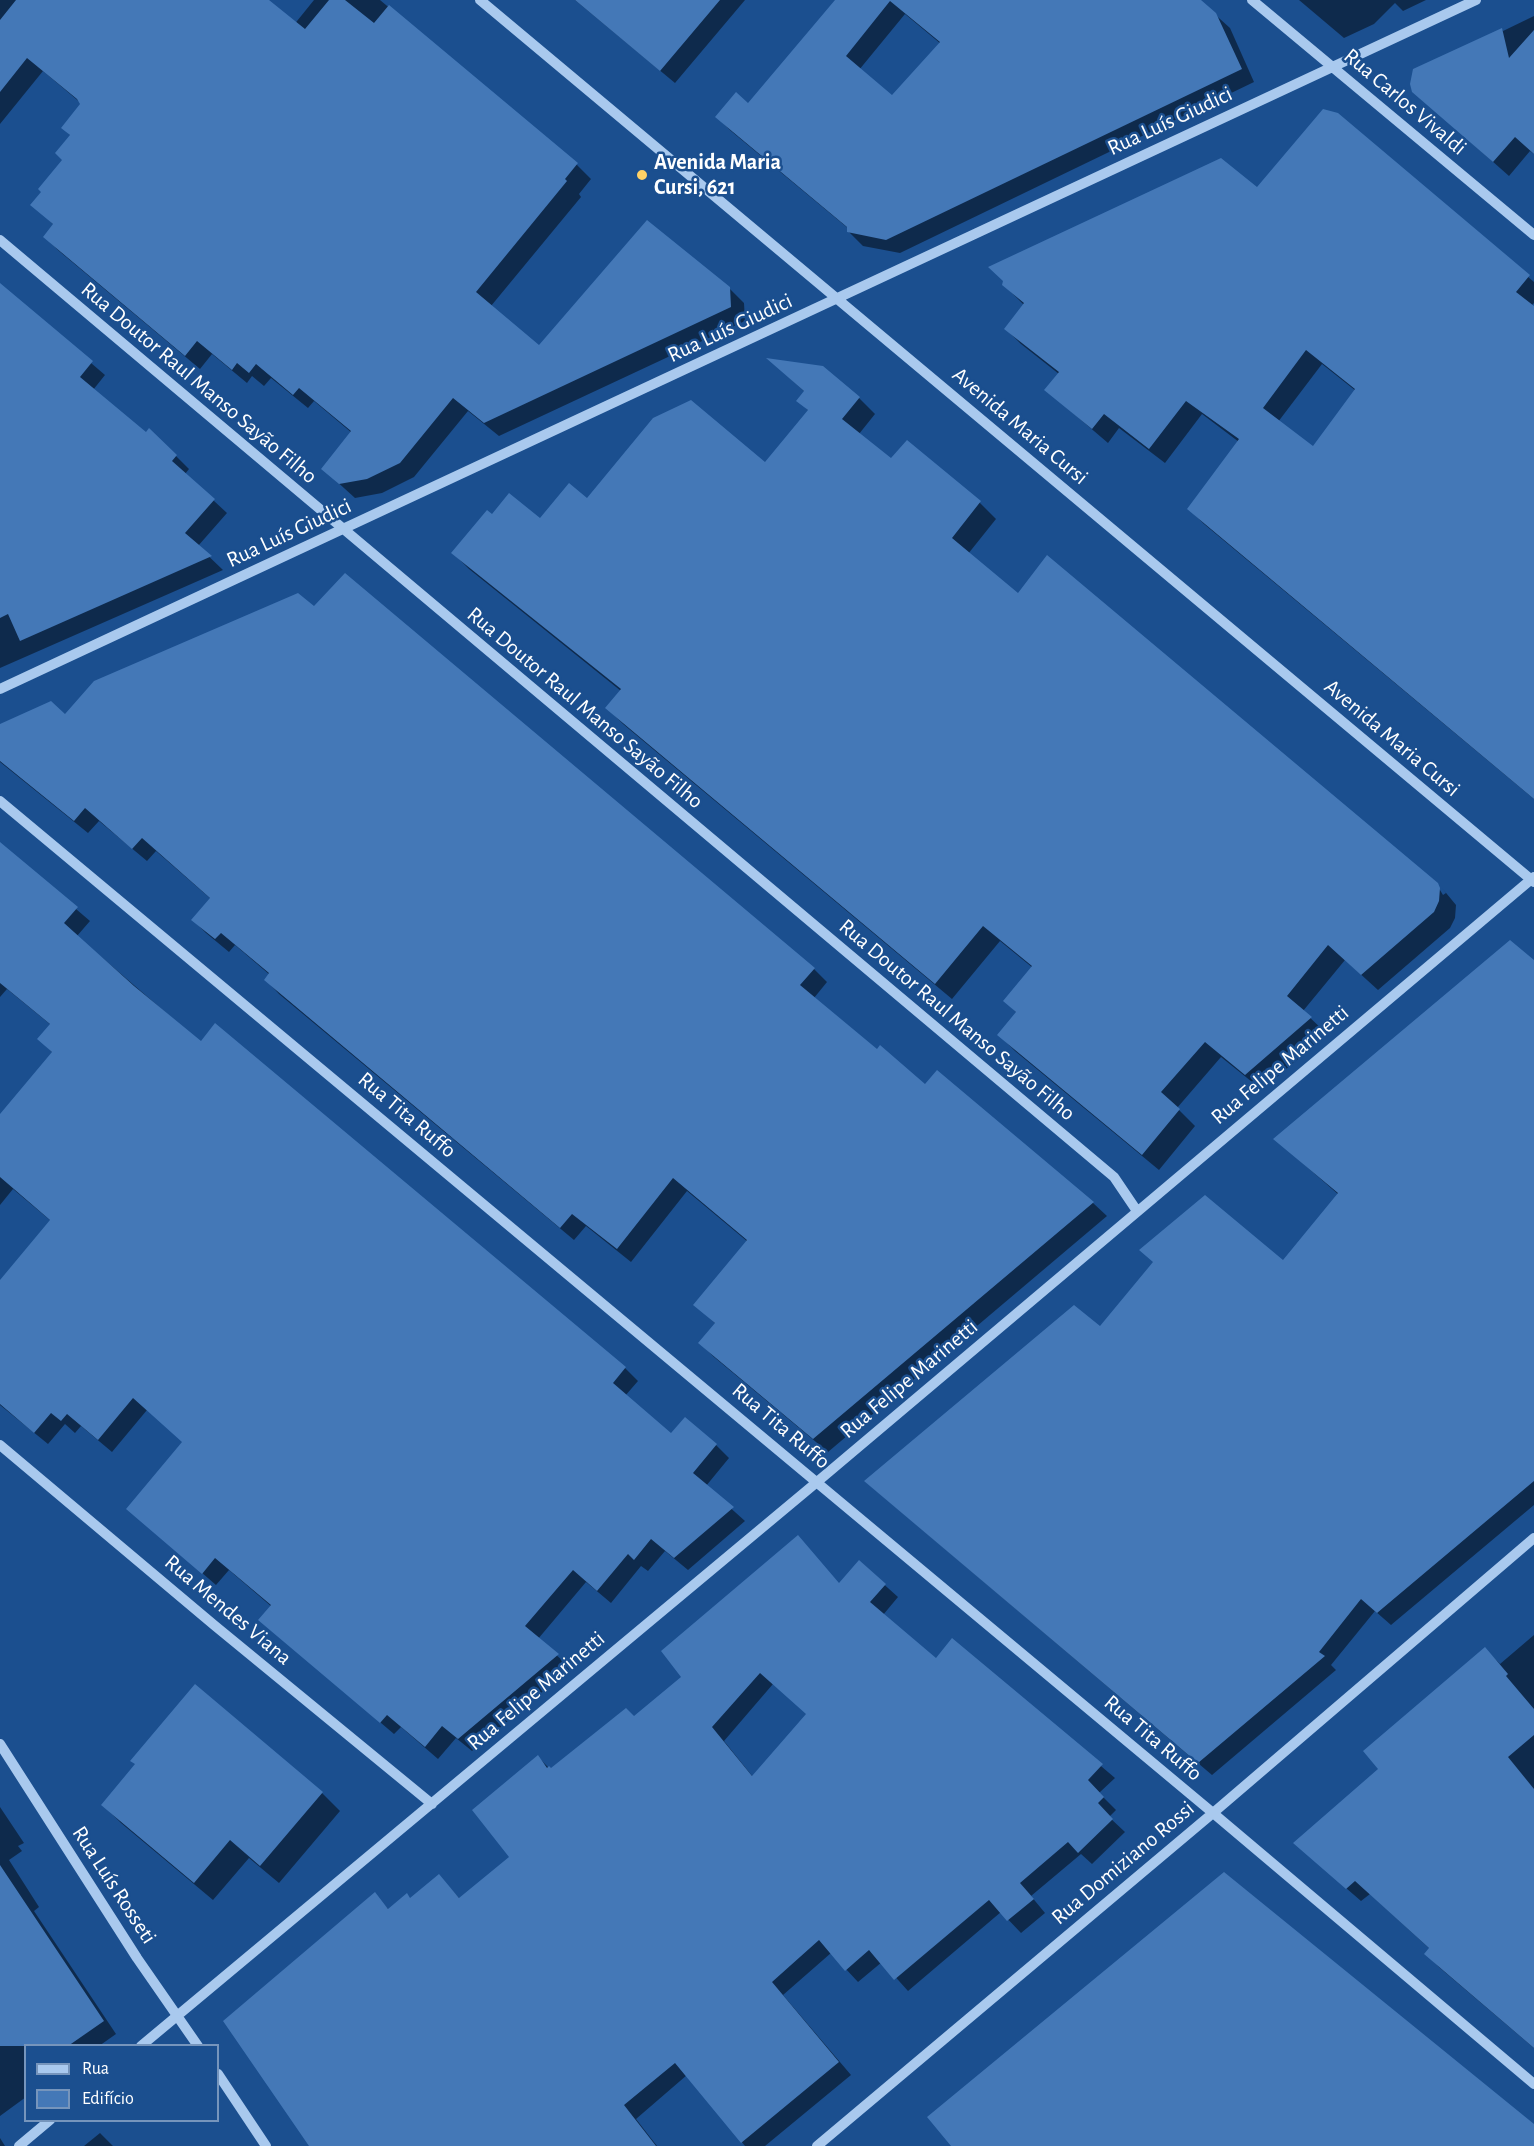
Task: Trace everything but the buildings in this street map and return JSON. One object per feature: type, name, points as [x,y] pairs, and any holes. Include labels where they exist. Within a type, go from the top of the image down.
[{"type":"street","name":"Avenida Maria Cursi","points":[[480,0],[1533,880]]},
{"type":"street","name":"Rua Carlos Vivaldi","points":[[1252,0],[1534,235]]},
{"type":"street","name":"Rua Luís Giudici","points":[[0,689],[1476,0]]},
{"type":"street","name":"Rua Doutor Raul Manso Sayão Filho","points":[[0,240],[1114,1178],[1137,1211]]},
{"type":"street","name":"Rua Tita Ruffo","points":[[0,801],[1213,1813],[1534,2084]]},
{"type":"street","name":"Rua Felipe Marinetti","points":[[143,2044],[1533,880]]},
{"type":"street","name":"Rua Mendes Viana","points":[[0,1445],[223,1633],[432,1804]]},
{"type":"street","name":"Rua Domiziano Rossi","points":[[817,2146],[1213,1813],[1534,1538]]},
{"type":"street","name":"Rua Luís Rosseti","points":[[0,1744],[137,1958],[197,2044]]},
{"type":"street","points":[[219,2076],[266,2146]]},
{"type":"street","points":[[19,2146],[49,2122]]},
{"type":"place","name":"Avenida Maria Cursi, 621","points":[[642,175]]}]
